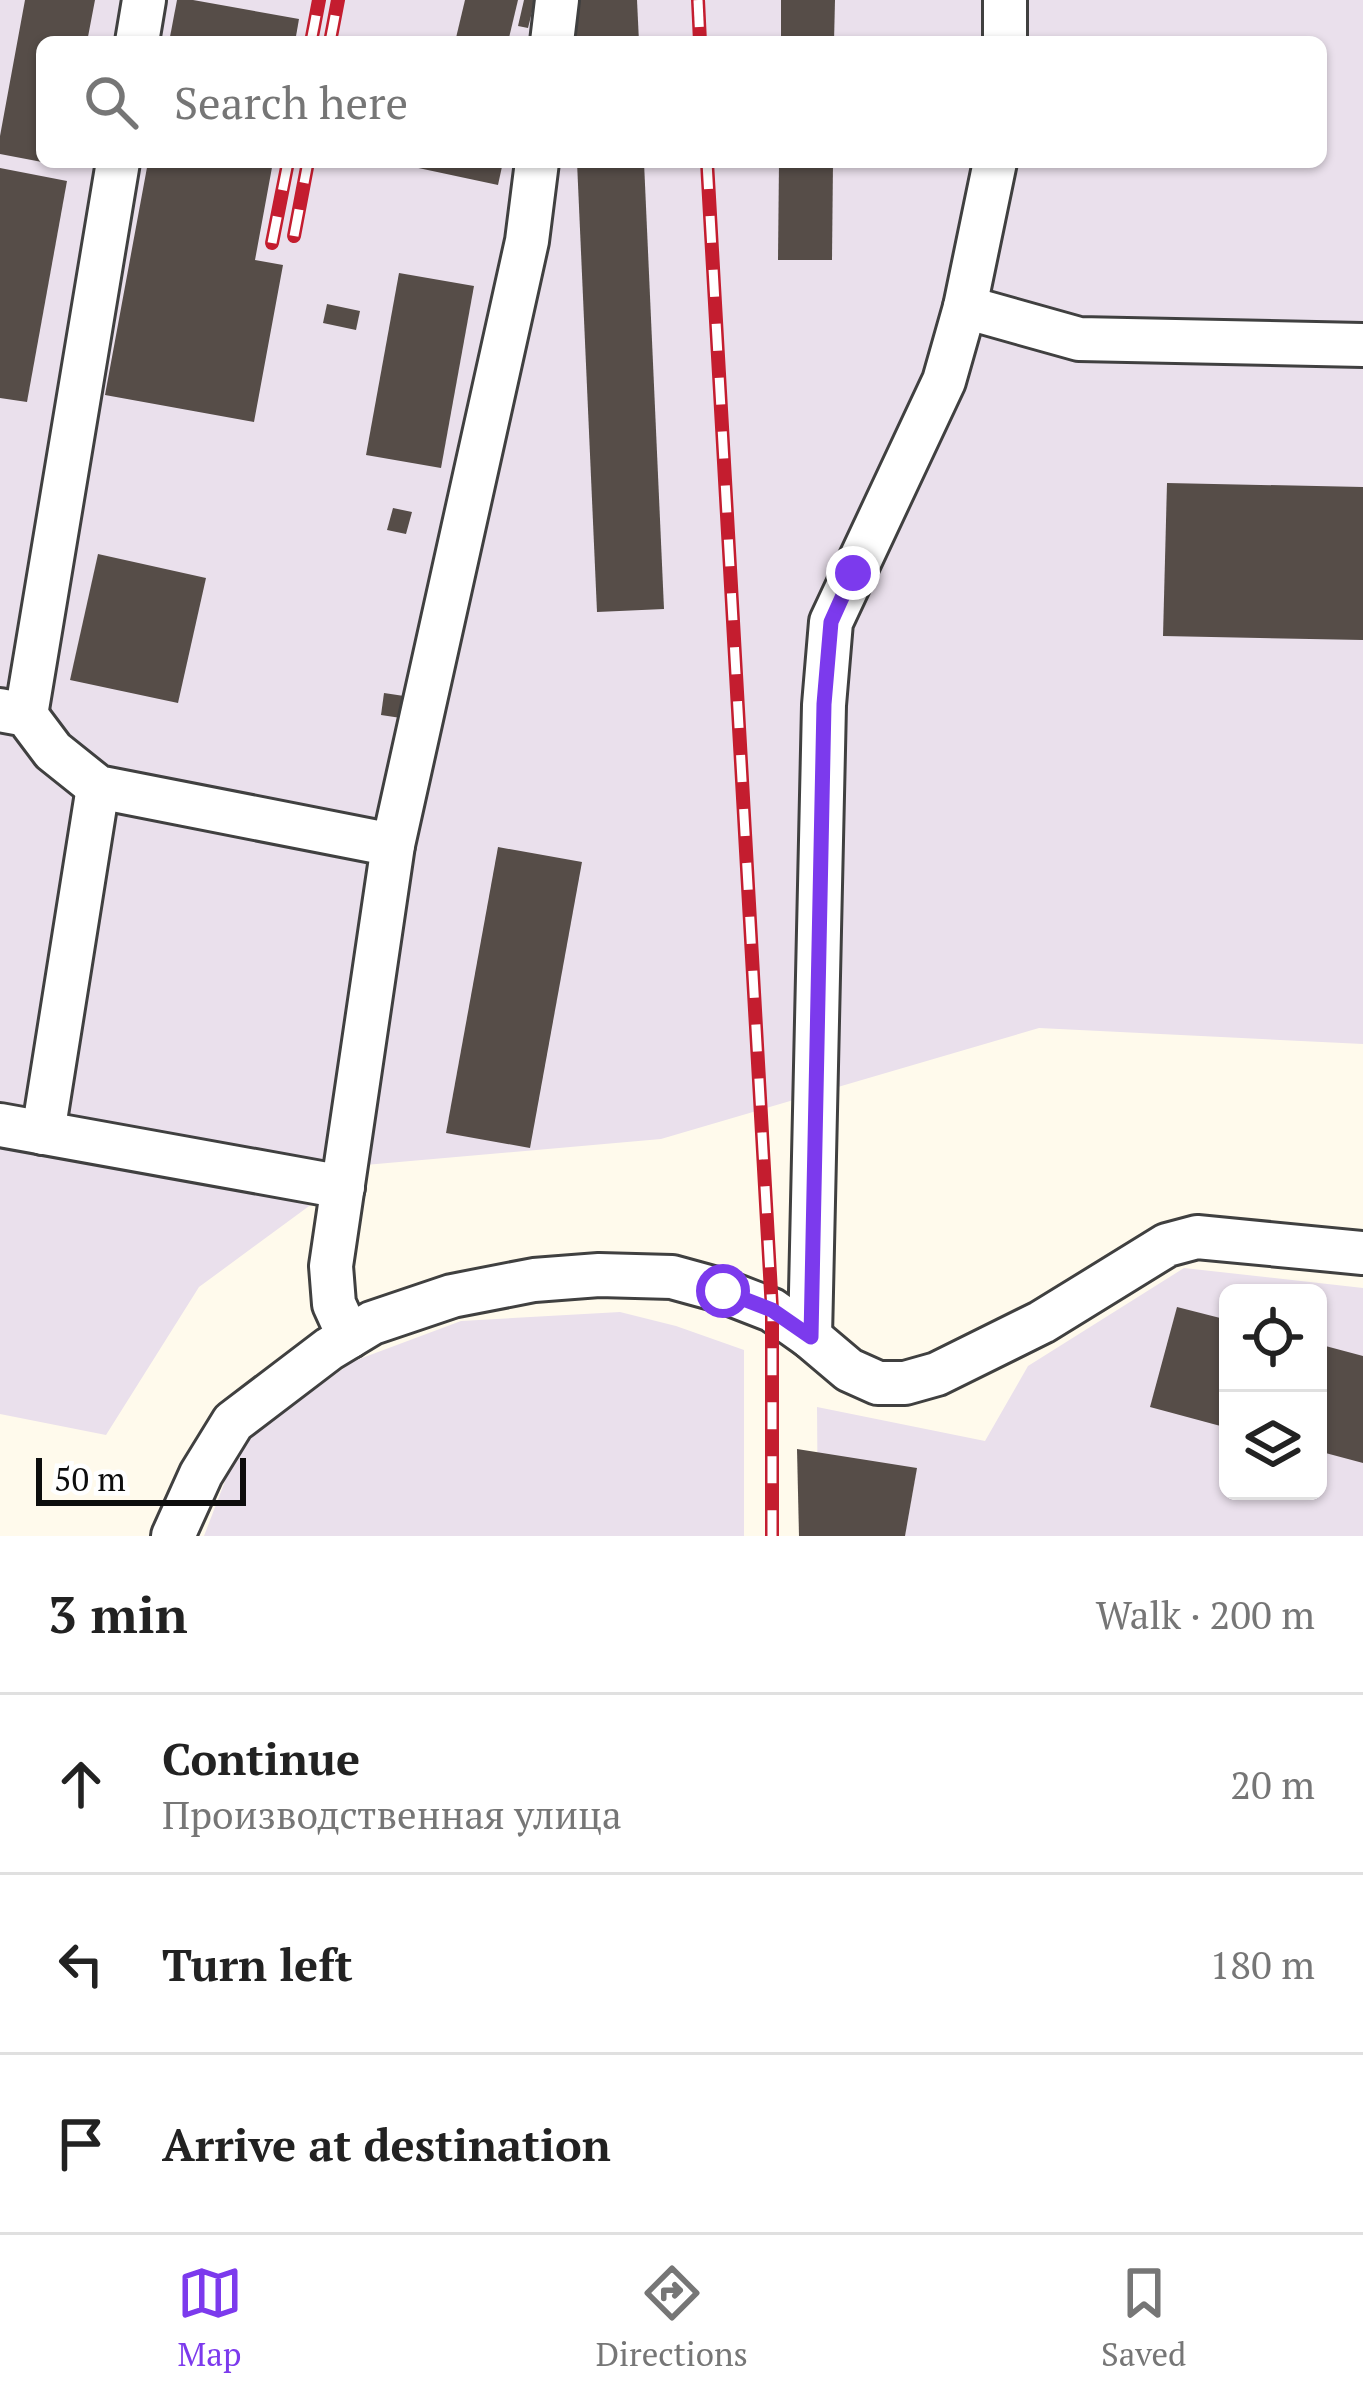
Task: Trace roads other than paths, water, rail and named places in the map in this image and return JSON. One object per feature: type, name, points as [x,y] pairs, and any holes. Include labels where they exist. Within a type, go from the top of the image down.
[{"type":"street","points":[[138,36],[144,0]]},
{"type":"street","points":[[552,36],[557,0]]},
{"type":"street","points":[[1005,0],[1005,36]]},
{"type":"street","points":[[117,168],[13,712],[98,788],[393,844]]},
{"type":"street","points":[[349,1337],[334,1304],[331,1266],[393,844],[527,241],[536,168]]},
{"type":"street","points":[[811,1337],[824,704],[831,622],[944,381],[994,168]]},
{"type":"street","points":[[964,308],[1079,339],[1363,345]]},
{"type":"street","points":[[43,1133],[98,788]]},
{"type":"street","points":[[0,1125],[343,1187]]},
{"type":"street","points":[[173,1536],[200,1474],[233,1422],[329,1349],[372,1323],[452,1296],[534,1280],[672,1277],[772,1310],[849,1370],[878,1383],[905,1383],[937,1374],[1042,1322],[1167,1245],[1197,1237],[1363,1253]]},
{"type":"railway","points":[[312,36],[319,0]]},
{"type":"railway","points":[[331,36],[338,0]]},
{"type":"railway","points":[[698,0],[700,36]]},
{"type":"railway","points":[[272,243],[287,168]]},
{"type":"railway","points":[[294,236],[307,168]]},
{"type":"railway","points":[[707,168],[772,1310],[772,1536]]}]
